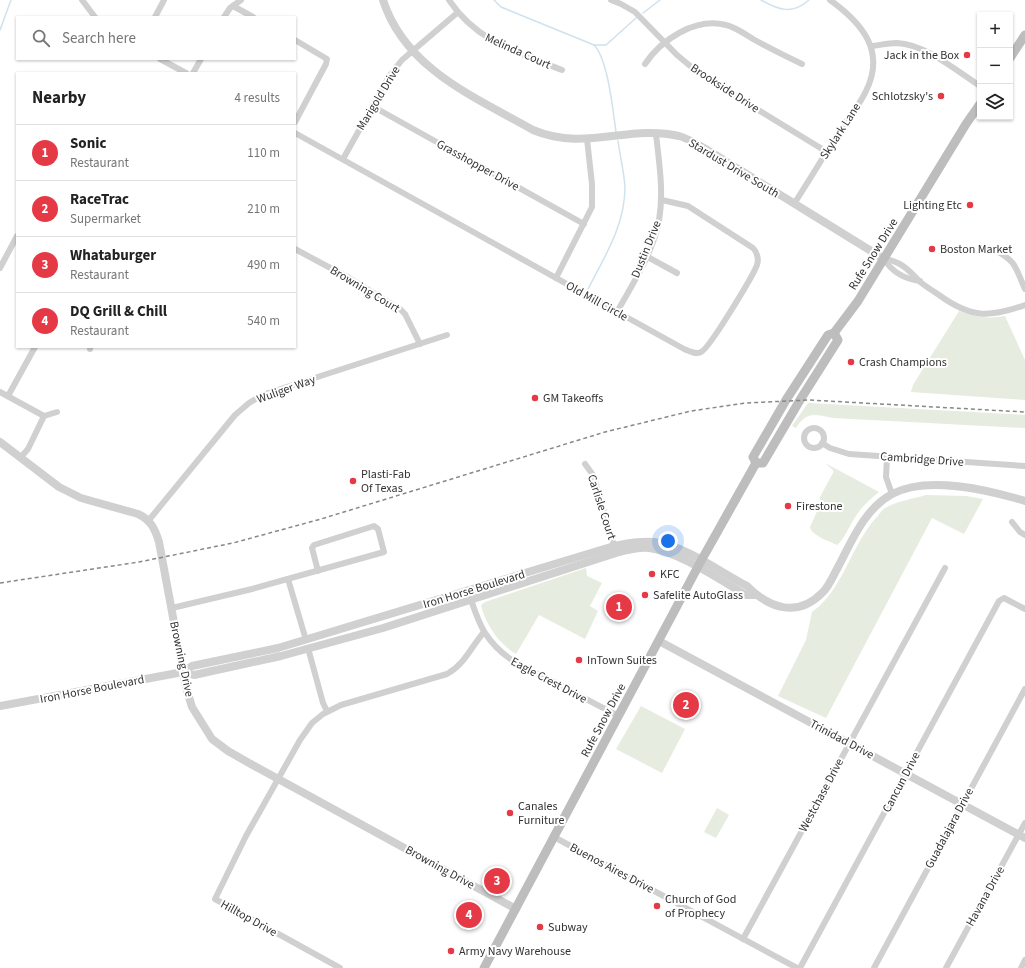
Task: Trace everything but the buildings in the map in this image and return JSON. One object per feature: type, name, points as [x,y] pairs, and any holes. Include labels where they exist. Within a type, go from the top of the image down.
[{"type":"main road","points":[[1013,53],[1025,35]]},
{"type":"main road","name":"Rufe Snow Drive","points":[[484,968],[618,716],[756,463],[753,457],[778,413],[828,335],[834,333],[858,301],[977,108]]},
{"type":"street","points":[[82,0],[94,16]]},
{"type":"street","points":[[156,16],[164,0]]},
{"type":"street","points":[[225,16],[240,0]]},
{"type":"street","name":"Stardust Drive South","points":[[383,0],[401,38],[423,62],[454,85],[533,130],[555,138],[587,139],[656,134],[679,136],[688,140],[884,259]]},
{"type":"street","name":"Melinda Court","points":[[449,0],[457,13],[477,32],[491,40],[562,70]]},
{"type":"street","name":"Brookside Drive","points":[[611,0],[622,4],[635,12],[701,75],[827,152]]},
{"type":"street","name":"Skylark Lane","points":[[794,204],[866,92],[874,68],[872,46],[864,33],[852,18],[830,0]]},
{"type":"street","points":[[233,6],[251,16]]},
{"type":"street","name":"Marigold Drive","points":[[342,159],[390,75],[412,51],[457,13]]},
{"type":"street","points":[[645,64],[664,41],[678,33],[702,25],[717,23],[727,25],[802,64]]},
{"type":"street","points":[[296,41],[327,59],[326,64],[296,120]]},
{"type":"street","points":[[872,46],[897,43],[918,48],[977,84]]},
{"type":"street","points":[[162,60],[184,72]]},
{"type":"street","points":[[194,72],[200,60]]},
{"type":"street","name":"Grasshopper Drive","points":[[372,106],[584,224]]},
{"type":"street","name":"Old Mill Circle","points":[[296,134],[684,349],[697,354],[703,352],[719,329],[757,264],[758,256],[754,248],[688,206],[662,200]]},
{"type":"street","name":"Dustin Drive","points":[[618,312],[646,256],[659,221],[662,200],[656,134]]},
{"type":"street","points":[[556,278],[584,224],[593,201],[587,139]]},
{"type":"street","points":[[0,268],[16,238]]},
{"type":"street","name":"Browning Court","points":[[296,250],[349,278],[400,309],[405,314],[420,344]]},
{"type":"street","points":[[996,251],[1008,257],[1014,264],[1025,290]]},
{"type":"street","points":[[646,256],[678,274]]},
{"type":"street","points":[[884,259],[896,261],[913,272],[920,281],[946,300],[972,313],[995,314],[1025,305]]},
{"type":"street","name":"Wuliger Way","points":[[149,520],[235,415],[255,399],[262,395],[447,335]]},
{"type":"street","points":[[8,396],[34,348]]},
{"type":"street","points":[[0,392],[44,416],[58,412]]},
{"type":"street","points":[[21,457],[28,449],[44,416]]},
{"type":"street","points":[[0,442],[59,487],[81,498],[138,514],[149,520]]},
{"type":"street","name":"Cambridge Drive","points":[[822,443],[830,448],[849,454],[1025,466]]},
{"type":"street","points":[[887,457],[886,477],[892,494]]},
{"type":"street","name":"Carlisle Court","points":[[585,464],[593,475],[615,549]]},
{"type":"street","name":"Iron Horse Boulevard","points":[[307,644],[468,591],[615,549],[636,548],[660,550],[700,564],[746,595],[756,595],[771,604],[786,609],[801,608],[824,592],[859,528],[881,500],[892,494],[907,487],[925,484],[982,490],[1025,501]]},
{"type":"street","name":"Browning Drive","points":[[149,520],[153,525],[159,542],[183,672],[192,707],[212,739],[228,751],[516,908]]},
{"type":"street","points":[[1012,522],[1020,532],[1025,535]]},
{"type":"street","points":[[172,608],[288,579],[318,571],[384,552],[378,529],[374,526],[314,545],[312,548],[318,571]]},
{"type":"street","name":"Iron Horse Boulevard","points":[[0,706],[183,672],[192,666],[383,628],[471,600],[615,549]]},
{"type":"street","name":"Westchase Drive","points":[[743,939],[946,568]]},
{"type":"street","points":[[288,579],[322,703],[327,711]]},
{"type":"street","name":"Eagle Crest Drive","points":[[468,591],[478,621],[484,632],[498,650],[514,663],[556,683],[618,716]]},
{"type":"street","name":"Cancun Drive","points":[[800,968],[999,601],[1004,598],[1025,609]]},
{"type":"street","points":[[278,778],[312,723],[327,711],[341,705],[447,674],[463,663],[484,632]]},
{"type":"street","name":"Trinidad Drive","points":[[659,641],[1022,836]]},
{"type":"street","name":"Guadalajara Drive","points":[[874,968],[1025,689]]},
{"type":"street","name":"Hilltop Drive","points":[[278,778],[245,838],[215,899],[340,968]]},
{"type":"street","name":"Havana Drive","points":[[946,968],[1022,836],[1025,823]]},
{"type":"street","name":"Buenos Aires Drive","points":[[554,837],[797,968]]},
{"type":"street","points":[[1021,968],[1025,960]]},
{"type":"shaded area","points":[[959,311],[982,317],[1005,316],[1025,360],[1025,400],[911,392],[913,385]]},
{"type":"shaded area","points":[[808,403],[1025,415],[1025,428],[833,418],[817,415],[804,418],[796,428],[792,426]]},
{"type":"shaded area","points":[[825,463],[879,492],[859,511],[837,545],[817,536],[810,527],[819,507],[820,497],[833,473],[833,470]]},
{"type":"shaded area","points":[[926,495],[966,496],[983,499],[964,534],[932,518],[826,718],[778,696],[806,640],[812,612],[823,603],[839,581],[866,530],[885,508]]},
{"type":"shaded area","points":[[586,568],[587,576],[602,583],[590,606],[598,611],[585,639],[539,615],[516,654],[499,640],[486,619],[481,605],[485,602]]},
{"type":"shaded area","points":[[641,706],[685,729],[662,773],[616,749]]},
{"type":"shaded area","points":[[717,808],[729,815],[716,838],[704,832]]},
{"type":"waterway","points":[[0,30],[11,0]]},
{"type":"waterway","points":[[494,0],[501,7],[594,45],[599,52],[606,73],[616,132]]},
{"type":"waterway","points":[[643,13],[660,0]]},
{"type":"waterway","points":[[761,0],[785,9],[797,8],[809,0]]},
{"type":"waterway","points":[[594,45],[606,45],[636,18]]},
{"type":"waterway","points":[[588,289],[613,240],[622,214],[625,187],[618,141]]},
{"type":"railway","points":[[0,583],[139,562],[233,543],[321,519],[605,432],[691,411],[746,403],[809,400],[1025,412]]},
{"type":"place","name":"Jack in the Box","points":[[967,55]]},
{"type":"place","name":"Schlotzsky's","points":[[941,96]]},
{"type":"place","name":"Lighting Etc","points":[[970,205]]},
{"type":"place","name":"Boston Market","points":[[932,249]]},
{"type":"place","name":"Crash Champions","points":[[851,362]]},
{"type":"place","name":"GM Takeoffs","points":[[535,398]]},
{"type":"place","name":"Plasti-Fab Of Texas","points":[[353,481]]},
{"type":"place","name":"Firestone","points":[[788,506]]},
{"type":"place","name":"KFC","points":[[652,574]]},
{"type":"place","name":"Safelite AutoGlass","points":[[645,595]]},
{"type":"place","name":"Sonic","points":[[619,607]]},
{"type":"place","name":"InTown Suites","points":[[579,660]]},
{"type":"place","name":"RaceTrac","points":[[686,705]]},
{"type":"place","name":"Canales Furniture","points":[[510,813]]},
{"type":"place","name":"Whataburger","points":[[497,881]]},
{"type":"place","name":"Church of God of Prophecy","points":[[657,906]]},
{"type":"place","name":"DQ Grill & Chill","points":[[469,915]]},
{"type":"place","name":"Subway","points":[[540,927]]},
{"type":"place","name":"Army Navy Warehouse","points":[[451,951]]}]
